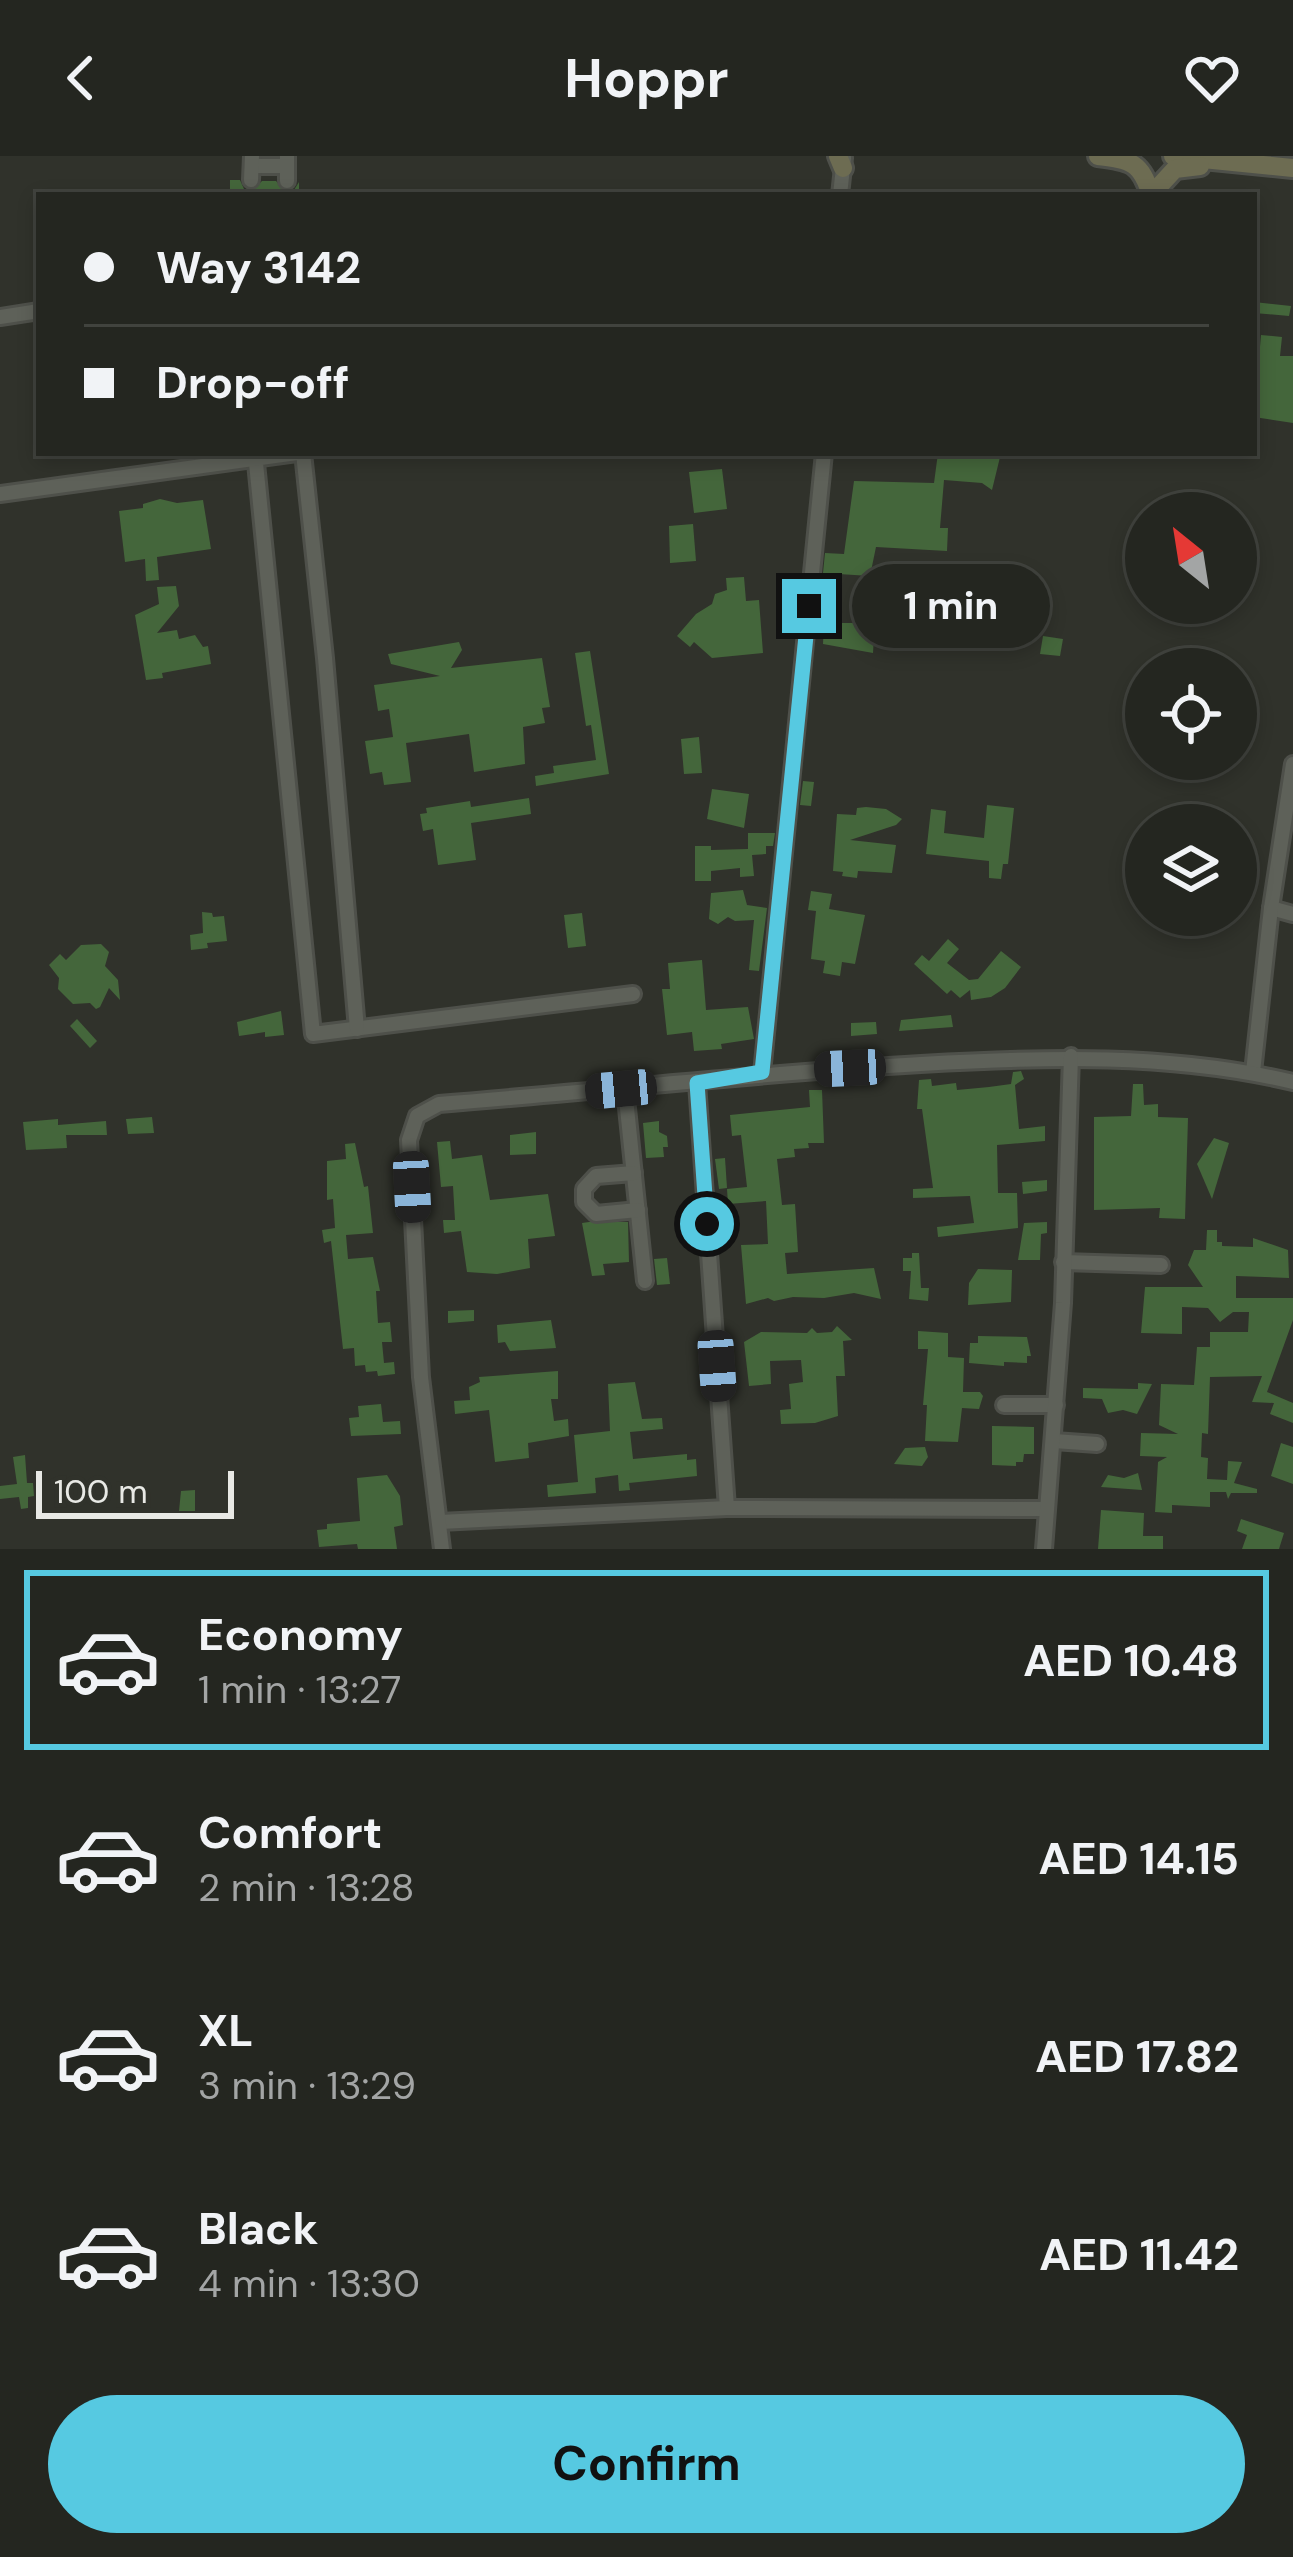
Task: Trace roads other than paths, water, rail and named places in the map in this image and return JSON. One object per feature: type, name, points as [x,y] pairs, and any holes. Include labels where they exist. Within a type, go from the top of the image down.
[{"type":"street","points":[[1098,156],[1134,164],[1144,173],[1150,192]]},
{"type":"street","points":[[1173,156],[1293,168]]},
{"type":"street","points":[[840,192],[842,160]]},
{"type":"street","points":[[1154,192],[1174,169],[1226,161]]},
{"type":"street","points":[[252,168],[287,168]]},
{"type":"street","points":[[0,316],[36,311]]},
{"type":"street","points":[[0,494],[255,456],[313,1034],[633,994]]},
{"type":"street","points":[[300,456],[326,658],[356,1029]]},
{"type":"street","points":[[762,1072],[824,456]]},
{"type":"street","points":[[1253,1072],[1293,764]]},
{"type":"street","points":[[1271,908],[1293,914]]},
{"type":"street","points":[[1044,1549],[1054,1442],[1071,1056]]},
{"type":"street","points":[[442,1549],[421,1377],[409,1140],[417,1116],[439,1104],[697,1083],[762,1072],[1071,1056],[1253,1072],[1293,1082]]},
{"type":"street","points":[[697,1083],[727,1508]]},
{"type":"street","points":[[625,1089],[645,1281]]},
{"type":"street","points":[[634,1173],[596,1176],[584,1190],[584,1202],[596,1214],[638,1210]]},
{"type":"street","points":[[1063,1262],[1161,1265]]},
{"type":"street","points":[[1004,1405],[1056,1405]]},
{"type":"street","points":[[1054,1442],[1097,1444]]},
{"type":"street","points":[[440,1522],[727,1508],[1045,1509]]}]
